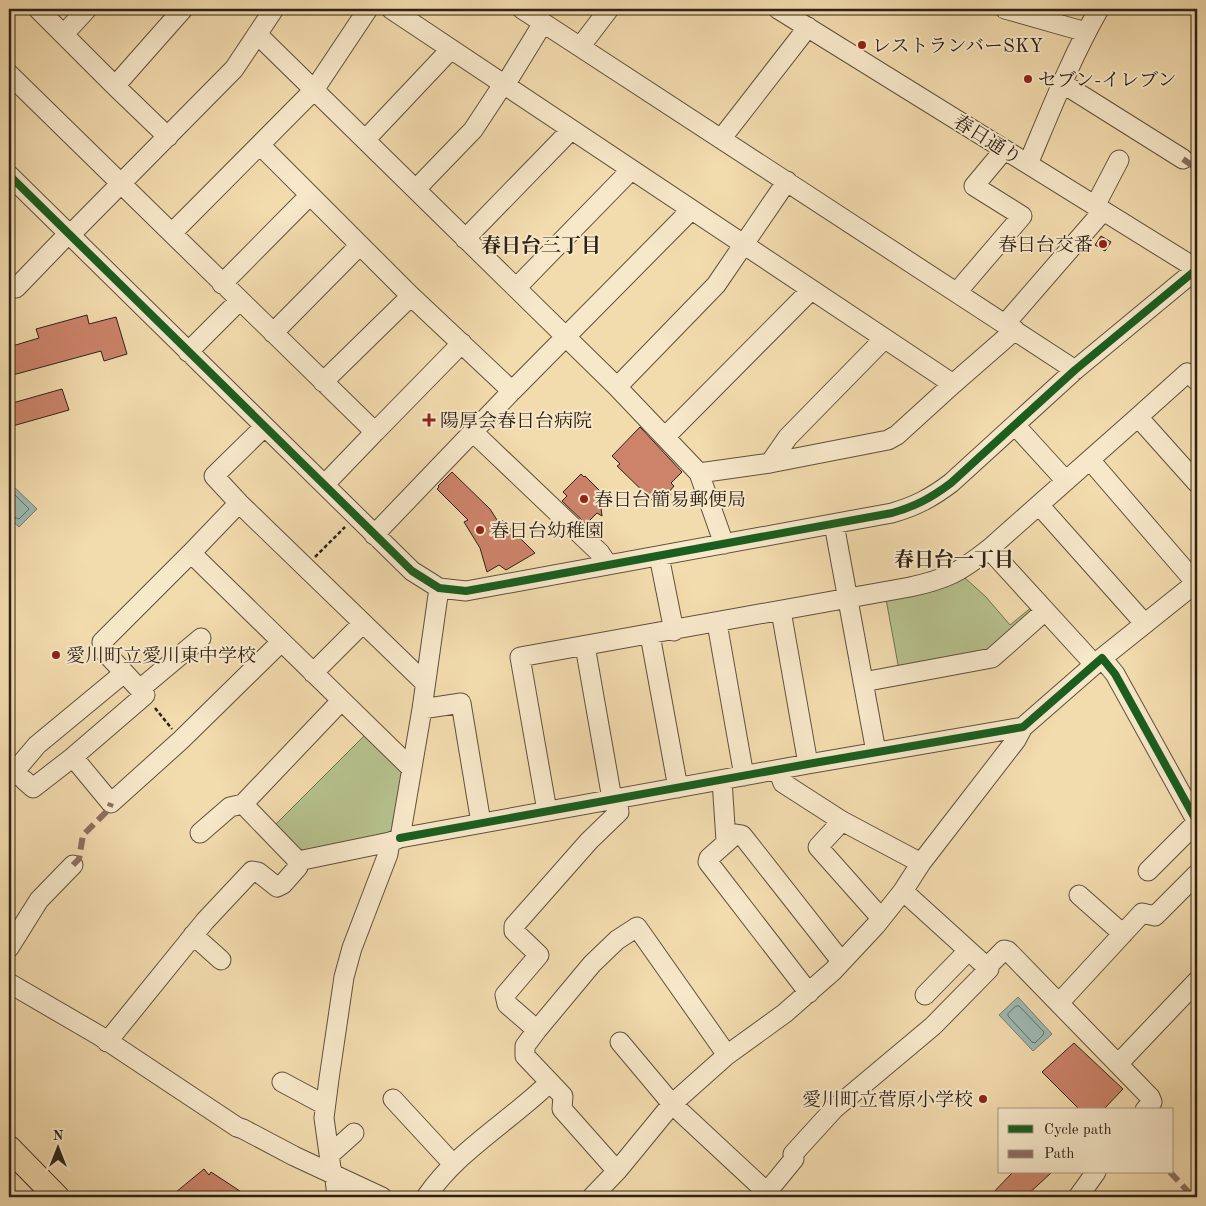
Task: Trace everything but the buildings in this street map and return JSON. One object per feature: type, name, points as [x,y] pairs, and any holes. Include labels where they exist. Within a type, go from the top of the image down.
[{"type":"main road","points":[[9,1150],[57,1197]]},
{"type":"street","points":[[38,9],[168,137]]},
{"type":"street","points":[[64,34],[87,9]]},
{"type":"street","points":[[115,86],[183,9]]},
{"type":"street","points":[[11,288],[121,184],[234,69],[274,9]]},
{"type":"street","points":[[172,234],[314,90],[368,9]]},
{"type":"street","points":[[390,9],[953,384]]},
{"type":"street","points":[[522,9],[1076,370]]},
{"type":"street","points":[[580,47],[609,9]]},
{"type":"street","name":"春日通り","points":[[778,9],[1197,269]]},
{"type":"street","points":[[1005,9],[1022,21],[1086,32]]},
{"type":"street","points":[[1028,164],[1062,83],[1099,9]]},
{"type":"street","points":[[416,189],[473,130],[543,23]]},
{"type":"street","points":[[721,139],[808,27]]},
{"type":"street","points":[[257,34],[617,387],[700,473],[724,544]]},
{"type":"street","points":[[365,140],[451,49]]},
{"type":"street","points":[[9,74],[375,432]]},
{"type":"street","points":[[1062,83],[1130,118],[1167,142],[1183,159]]},
{"type":"street","points":[[465,239],[572,130]]},
{"type":"street","points":[[260,145],[411,296],[512,391]]},
{"type":"street","points":[[957,292],[1026,219],[970,190],[1004,150]]},
{"type":"street","points":[[700,473],[770,463],[888,440],[897,435],[953,384],[1010,327],[1099,209],[1119,160]]},
{"type":"street","points":[[516,288],[630,170]]},
{"type":"street","points":[[9,175],[412,571],[439,588],[466,591],[834,524],[892,513],[912,507],[931,498],[951,483],[1076,370],[1197,269]]},
{"type":"street","points":[[617,387],[716,285],[787,181]]},
{"type":"street","points":[[222,284],[310,195]]},
{"type":"street","points":[[374,535],[512,391],[691,210]]},
{"type":"street","points":[[273,333],[360,245]]},
{"type":"street","points":[[666,437],[811,290]]},
{"type":"street","points":[[323,382],[411,296]]},
{"type":"street","points":[[188,352],[239,301]]},
{"type":"street","points":[[770,463],[788,438],[884,339]]},
{"type":"street","points":[[325,484],[462,343]]},
{"type":"street","points":[[547,811],[520,657],[848,599],[933,582],[952,576],[990,549],[1187,374],[1197,380]]},
{"type":"street","points":[[1138,417],[1197,483]]},
{"type":"street","points":[[1015,425],[1066,481]]},
{"type":"street","points":[[264,427],[214,476],[424,682]]},
{"type":"street","points":[[473,432],[600,553],[608,565]]},
{"type":"street","points":[[592,1197],[617,1171],[672,1104],[727,1055],[809,993],[876,925],[903,891],[921,863],[1016,740],[1023,727],[1098,661],[1156,619],[1197,583],[1090,460]]},
{"type":"street","points":[[142,692],[104,651],[102,642],[239,502]]},
{"type":"street","points":[[1039,505],[1156,619]]},
{"type":"street","points":[[834,524],[876,752]]},
{"type":"street","points":[[990,549],[1045,611],[1098,661],[1115,674],[1197,822],[1148,871]]},
{"type":"street","points":[[191,553],[411,768]]},
{"type":"street","points":[[660,556],[674,630]]},
{"type":"street","points":[[337,1197],[334,1174],[330,1168],[324,1118],[344,977],[352,948],[395,840],[422,709],[424,682],[439,588]]},
{"type":"street","points":[[781,611],[808,764]]},
{"type":"street","points":[[863,682],[992,658],[1045,611]]},
{"type":"street","points":[[717,623],[744,776]]},
{"type":"street","points":[[313,673],[363,624]]},
{"type":"street","points":[[650,635],[678,788]]},
{"type":"street","points":[[73,757],[111,803],[181,740],[281,642]]},
{"type":"street","points":[[124,673],[37,746],[16,779],[33,788],[73,757],[142,692],[197,646]]},
{"type":"street","points":[[537,1030],[507,1004],[504,996],[539,954],[514,932],[514,926],[545,896],[589,841],[618,812],[584,646]]},
{"type":"street","points":[[200,833],[230,807],[243,804],[341,701]]},
{"type":"street","points":[[422,709],[460,703],[481,823]]},
{"type":"street","points":[[298,862],[481,823],[1023,727]]},
{"type":"street","points":[[778,770],[783,783],[842,820],[921,863]]},
{"type":"street","points":[[722,780],[726,841]]},
{"type":"street","points":[[107,1042],[193,935],[252,871],[258,872],[277,886],[284,884],[298,867],[298,862],[243,804]]},
{"type":"street","points":[[842,820],[818,847],[881,918]]},
{"type":"street","points":[[809,993],[757,912],[708,862],[708,858],[736,834],[742,835],[841,961]]},
{"type":"street","points":[[9,948],[38,900],[73,865]]},
{"type":"street","points":[[1059,1003],[1142,913],[1156,916],[1197,874]]},
{"type":"street","points":[[903,891],[989,969]]},
{"type":"street","points":[[1079,895],[1123,934]]},
{"type":"street","points":[[617,1171],[562,1109],[570,1090],[549,1083],[525,1056],[525,1046],[537,1030],[596,967],[617,940],[640,923],[727,1055]]},
{"type":"street","points":[[193,935],[221,960]]},
{"type":"street","points":[[620,1042],[640,1056],[672,1104],[770,1195],[794,1159],[793,1154],[834,1109],[933,1026],[989,969],[990,965],[1004,950],[1008,951],[1150,1097],[1152,1102],[1147,1108]]},
{"type":"street","points":[[925,995],[968,951]]},
{"type":"street","points":[[1118,1064],[1197,981]]},
{"type":"street","points":[[9,983],[41,997],[232,1131],[243,1128],[285,1158],[334,1174],[382,1197]]},
{"type":"street","points":[[282,1082],[325,1105]]},
{"type":"street","points":[[426,1197],[454,1164],[487,1134],[495,1130],[503,1111],[534,1098],[549,1083]]},
{"type":"street","points":[[396,1106],[454,1164]]},
{"type":"street","points":[[329,1152],[334,1151],[354,1133]]},
{"type":"street","points":[[1078,1197],[1095,1174]]},
{"type":"path","points":[[305,567],[356,516]]},
{"type":"path","points":[[142,692],[181,740]]},
{"type":"green space","points":[[964,577],[986,597],[1010,625],[1033,606],[1038,611],[988,654],[899,670],[886,599]]},
{"type":"green space","points":[[366,734],[405,769],[394,837],[300,855],[272,828]]},
{"type":"water","points":[[9,482],[37,509],[19,527],[9,518]]},
{"type":"water","points":[[1018,997],[1052,1034],[1033,1051],[999,1015]]},
{"type":"marked path","points":[[1183,159],[1197,169]]},
{"type":"marked path","points":[[73,865],[79,859],[83,835],[109,809],[111,803]]},
{"type":"marked path","points":[[1172,1174],[1193,1197]]},
{"type":"cycle path","points":[[9,175],[412,571],[439,588],[466,591],[892,513],[916,504],[951,483],[1075,370],[1197,269]]},
{"type":"cycle path","points":[[400,838],[1023,727],[1102,658],[1115,674],[1197,822]]},
{"type":"place","name":"レストランバーSKY","points":[[862,45]]},
{"type":"place","name":"セブン-イレブン","points":[[1028,79]]},
{"type":"place","name":"春日台交番","points":[[1103,244]]},
{"type":"place","name":"陽厚会春日台病院","points":[[429,420]]},
{"type":"place","name":"春日台簡易郵便局","points":[[584,499]]},
{"type":"place","name":"春日台幼稚園","points":[[480,530]]},
{"type":"place","name":"愛川町立愛川東中学校","points":[[56,655]]},
{"type":"place","name":"愛川町立菅原小学校","points":[[983,1099]]},
{"type":"district","name":"春日台三丁目","points":[[541,245]]},
{"type":"district","name":"春日台一丁目","points":[[954,559]]}]
